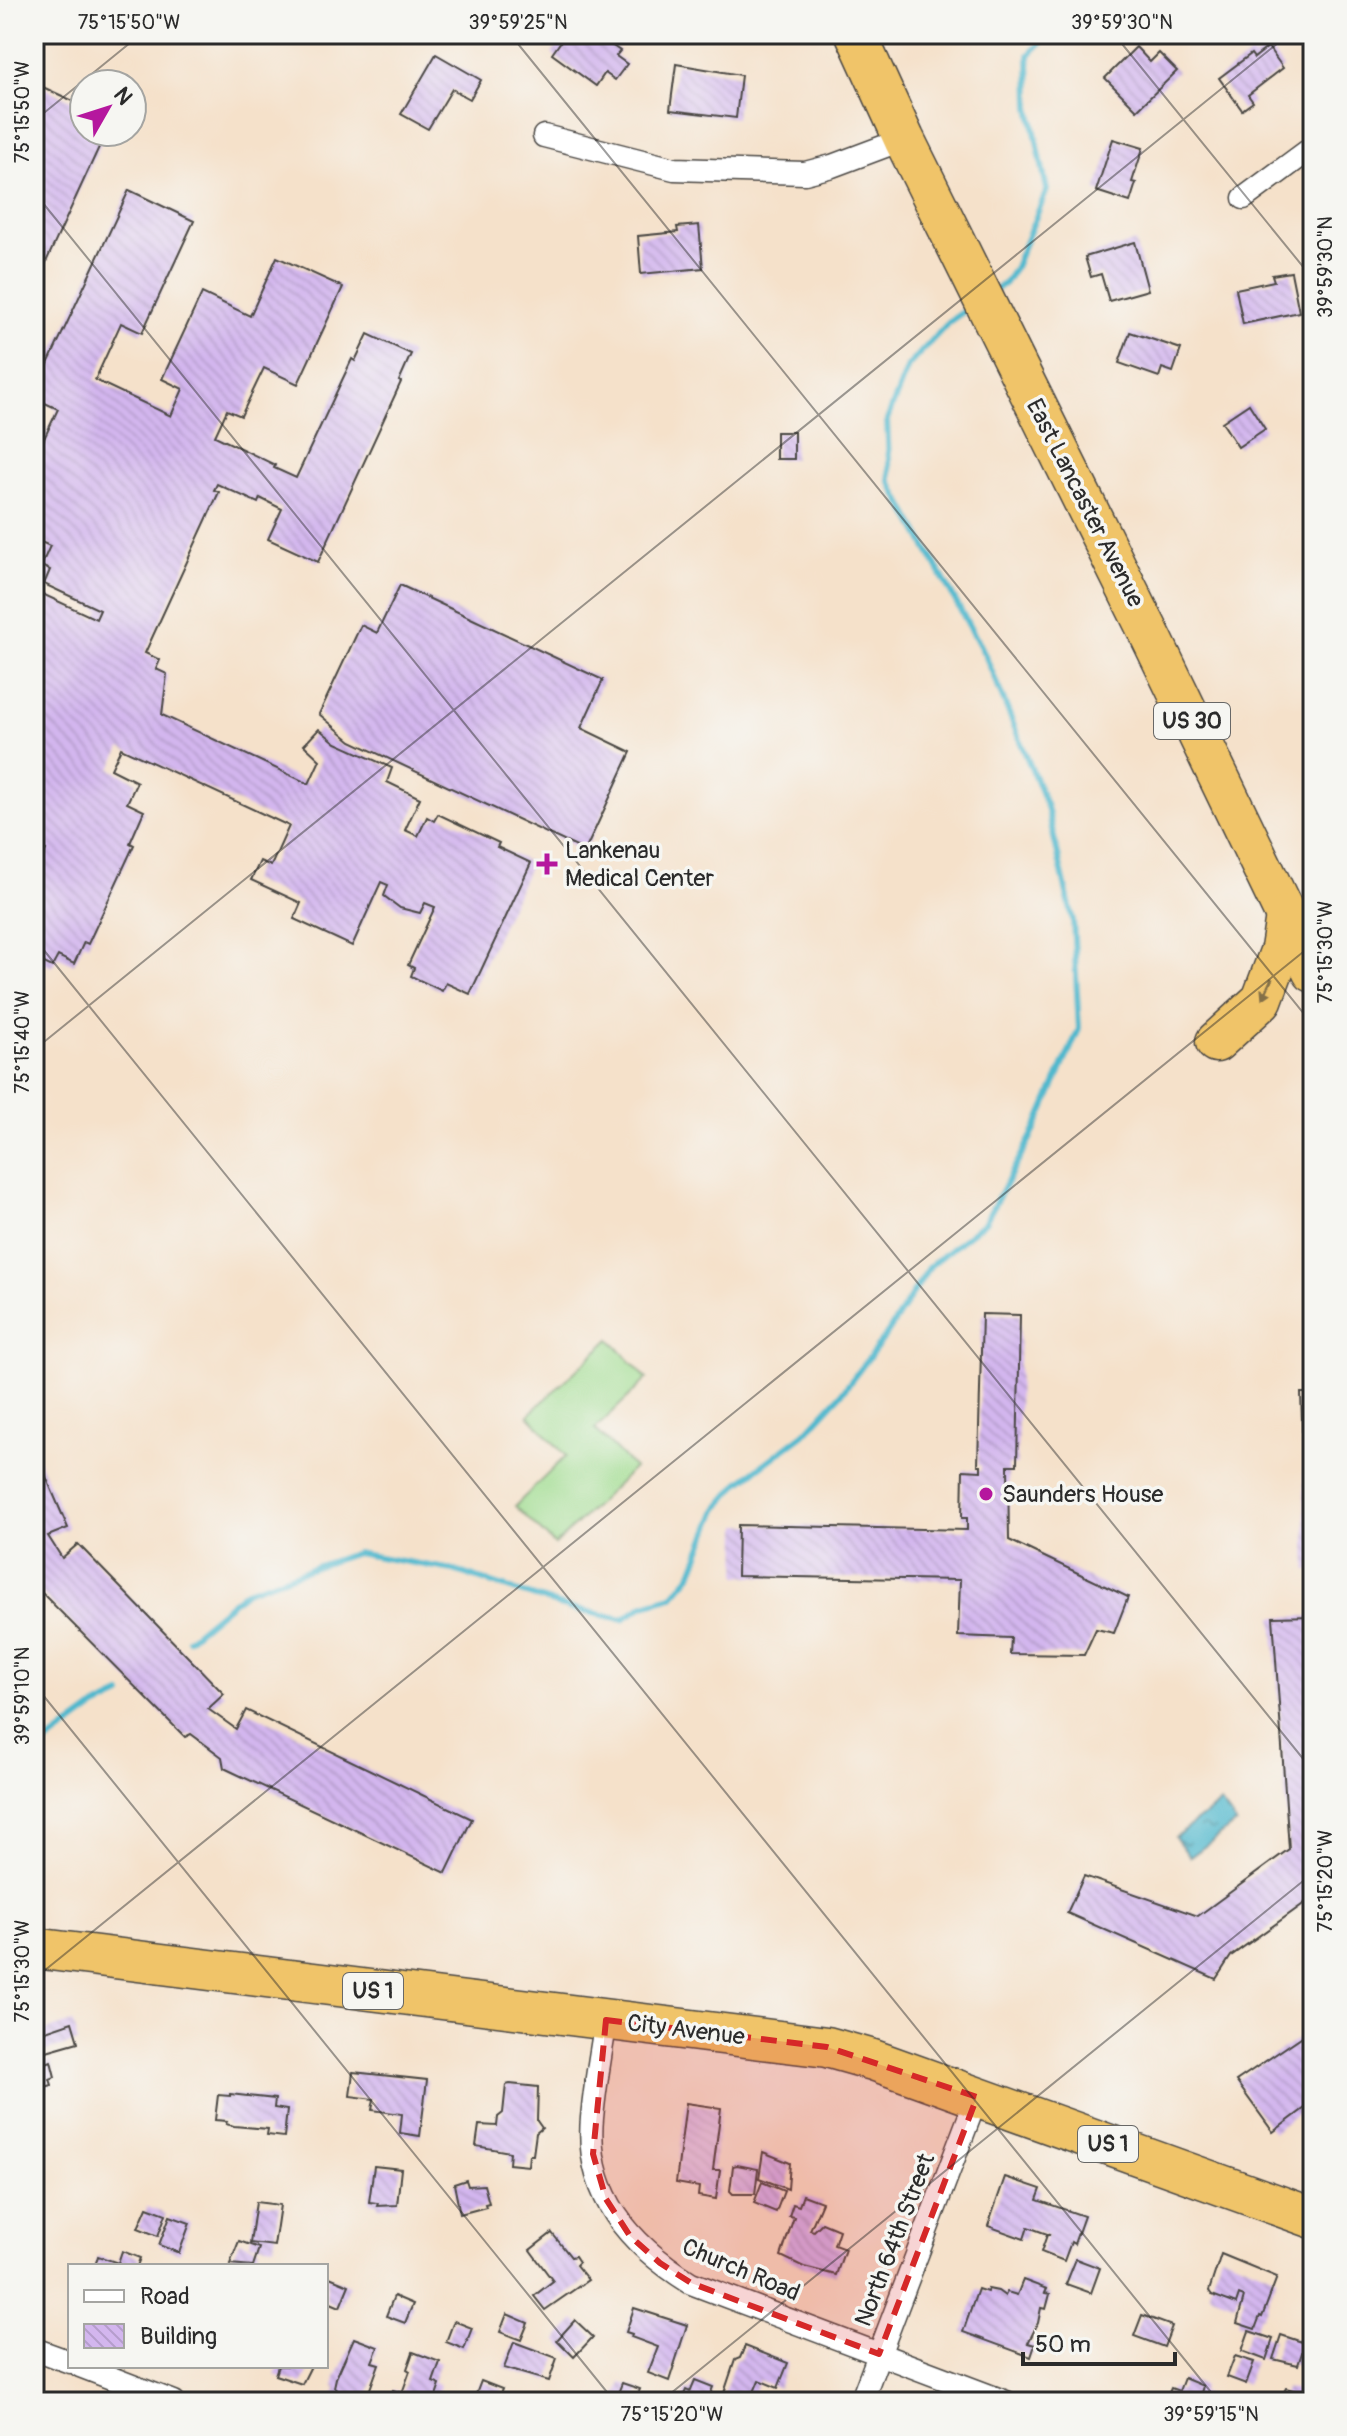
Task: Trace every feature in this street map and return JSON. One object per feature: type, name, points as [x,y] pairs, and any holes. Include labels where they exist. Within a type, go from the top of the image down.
[{"type":"highway","name":"East Lancaster Avenue","points":[[856,34],[904,139],[1146,626],[1313,972]]},
{"type":"highway","points":[[1216,1042],[1262,1000],[1281,949],[1286,916]]},
{"type":"highway","name":"City Avenue","points":[[34,1948],[827,2047],[873,2060],[1313,2218]]},
{"type":"street","points":[[874,34],[875,76]]},
{"type":"street","points":[[544,136],[674,169],[805,173],[904,139]]},
{"type":"street","points":[[1244,198],[1313,147]]},
{"type":"street","name":"Church Road","points":[[606,2020],[592,2120],[593,2154],[606,2199],[630,2236],[660,2263],[691,2283],[1006,2402]]},
{"type":"street","name":"North 64th Street","points":[[861,2402],[977,2097]]},
{"type":"street","points":[[34,2349],[68,2361]]},
{"type":"street","points":[[85,2368],[174,2402]]},
{"type":"highlighted area","points":[[606,2020],[827,2047],[977,2097],[879,2354],[691,2283],[660,2263],[630,2236],[606,2199],[593,2154]]},
{"type":"green space","points":[[610,1339],[647,1379],[595,1429],[634,1468],[555,1545],[515,1506],[566,1456],[528,1415]]},
{"type":"water","points":[[1221,1803],[1236,1823],[1190,1857],[1175,1837]]},
{"type":"building","points":[[566,34],[586,34],[594,40],[597,35],[620,51],[616,56],[627,64],[615,80],[605,73],[596,86],[552,54]]},
{"type":"building","points":[[1136,47],[1150,62],[1159,53],[1177,71],[1137,110],[1105,78]]},
{"type":"building","points":[[1268,47],[1283,68],[1248,95],[1253,102],[1242,110],[1219,78],[1251,54],[1254,58]]},
{"type":"building","points":[[436,54],[481,80],[470,99],[452,89],[428,129],[401,114]]},
{"type":"building","points":[[676,64],[741,75],[736,118],[670,110]]},
{"type":"building","points":[[34,83],[68,99],[68,148],[99,148],[34,288]]},
{"type":"building","points":[[1113,139],[1143,148],[1132,182],[1136,183],[1130,202],[1096,191]]},
{"type":"building","points":[[129,190],[194,221],[142,333],[121,323],[95,380],[171,416],[183,389],[162,379],[202,293],[250,316],[277,257],[343,287],[298,384],[264,368],[241,416],[227,410],[215,436],[296,478],[352,359],[355,361],[368,334],[411,354],[318,562],[268,539],[282,509],[260,498],[258,503],[217,484],[214,490],[219,492],[145,653],[160,660],[156,669],[167,674],[162,715],[309,784],[320,760],[304,745],[319,729],[336,743],[392,768],[387,782],[420,798],[405,830],[418,836],[427,817],[434,821],[438,814],[499,843],[497,847],[531,863],[470,994],[446,983],[442,991],[411,976],[414,968],[408,965],[435,907],[425,903],[420,913],[400,908],[384,896],[388,885],[381,882],[352,946],[294,919],[301,903],[251,880],[260,861],[271,866],[289,826],[121,748],[111,769],[137,782],[127,803],[144,811],[130,843],[134,845],[88,944],[84,942],[74,964],[58,956],[52,967],[34,958],[34,866],[38,868],[46,850],[34,844],[34,590],[96,619],[100,610],[44,584],[50,570],[41,566],[50,546],[34,539],[34,440],[42,443],[58,409],[34,398],[34,394]]},
{"type":"building","points":[[699,225],[703,268],[641,274],[638,236],[678,232],[677,227]]},
{"type":"building","points":[[1135,242],[1148,290],[1109,301],[1101,274],[1091,277],[1085,257]]},
{"type":"building","points":[[1291,272],[1299,312],[1243,324],[1236,289],[1274,281],[1272,275]]},
{"type":"building","points":[[1130,332],[1181,349],[1173,372],[1162,368],[1159,377],[1119,363]]},
{"type":"building","points":[[1249,404],[1265,429],[1238,447],[1222,422]]},
{"type":"building","points":[[776,432],[794,432],[794,459],[776,459]]},
{"type":"building","points":[[400,585],[603,680],[581,728],[631,752],[585,851],[351,741],[319,714],[361,625],[377,633]]},
{"type":"building","name":"Saunders House","points":[[982,1314],[1020,1315],[1017,1465],[1008,1465],[1009,1540],[1128,1597],[1114,1633],[1096,1629],[1084,1655],[1010,1654],[1011,1638],[958,1636],[960,1580],[737,1576],[738,1525],[967,1530],[967,1518],[962,1518],[963,1470],[981,1471],[981,1465],[978,1465]]},
{"type":"building","points":[[1301,1393],[1313,1393],[1313,1570],[1307,1570]]},
{"type":"building","points":[[34,1449],[68,1528],[48,1536],[62,1558],[78,1544],[224,1694],[208,1709],[236,1729],[246,1710],[472,1819],[446,1873],[224,1768],[222,1757],[191,1734],[185,1737],[34,1585],[40,1578],[34,1569]]},
{"type":"building","points":[[1313,1616],[1313,1897],[1231,1956],[1216,1979],[1067,1913],[1084,1876],[1198,1916],[1289,1849],[1273,1617]]},
{"type":"building","points":[[34,2014],[40,2033],[72,2022],[78,2042],[43,2052],[46,2063],[51,2061],[55,2077],[50,2079],[52,2085],[34,2090]]},
{"type":"building","points":[[1313,2029],[1313,2102],[1273,2132],[1236,2081]]},
{"type":"building","points":[[353,2072],[427,2080],[420,2136],[400,2133],[402,2114],[372,2110],[374,2099],[350,2096]]},
{"type":"building","points":[[506,2085],[538,2087],[537,2121],[542,2128],[536,2133],[528,2166],[509,2164],[510,2152],[476,2146],[479,2125],[497,2126],[498,2117],[503,2113]]},
{"type":"building","points":[[218,2095],[275,2099],[274,2108],[287,2110],[284,2137],[267,2135],[268,2129],[234,2126],[226,2124],[227,2121],[215,2120]]},
{"type":"building","points":[[686,2103],[721,2108],[713,2170],[720,2170],[716,2199],[698,2196],[699,2187],[676,2183]]},
{"type":"building","points":[[763,2152],[790,2163],[788,2189],[759,2178]]},
{"type":"building","points":[[374,2166],[401,2169],[397,2205],[377,2206],[378,2203],[369,2202]]},
{"type":"building","points":[[733,2166],[758,2169],[755,2194],[733,2194],[730,2191]]},
{"type":"building","points":[[1005,2177],[1041,2189],[1037,2200],[1084,2216],[1064,2261],[1041,2252],[1047,2235],[1050,2235],[1028,2227],[1024,2239],[988,2226]]},
{"type":"building","points":[[466,2180],[468,2186],[484,2185],[489,2203],[485,2204],[486,2207],[460,2214],[454,2184]]},
{"type":"building","points":[[762,2182],[784,2191],[776,2212],[754,2203]]},
{"type":"building","points":[[803,2195],[822,2202],[810,2230],[814,2231],[822,2223],[839,2230],[834,2245],[845,2249],[836,2275],[804,2267],[781,2256],[794,2217],[789,2216],[793,2204],[799,2206]]},
{"type":"building","points":[[256,2202],[280,2205],[274,2246],[250,2243]]},
{"type":"building","points":[[147,2207],[166,2214],[158,2236],[138,2228]]},
{"type":"building","points":[[170,2216],[190,2223],[179,2253],[159,2245]]},
{"type":"building","points":[[552,2233],[571,2257],[575,2256],[579,2262],[576,2265],[588,2280],[545,2310],[534,2296],[553,2281],[530,2250]]},
{"type":"building","points":[[239,2241],[259,2248],[254,2264],[230,2264]]},
{"type":"building","points":[[122,2251],[140,2258],[138,2264],[96,2264],[98,2256],[118,2263]]},
{"type":"building","points":[[1221,2254],[1277,2277],[1255,2329],[1237,2323],[1244,2297],[1239,2295],[1236,2304],[1209,2291]]},
{"type":"building","points":[[1076,2259],[1100,2268],[1091,2293],[1066,2284]]},
{"type":"building","points":[[328,2276],[349,2285],[340,2307],[328,2302]]},
{"type":"building","points":[[1023,2280],[1047,2289],[1045,2293],[1050,2294],[1046,2309],[1041,2308],[1038,2323],[1028,2343],[1035,2345],[1031,2357],[963,2332],[978,2289],[998,2291],[1005,2296],[1007,2292],[1017,2295]]},
{"type":"building","points":[[394,2296],[413,2304],[405,2323],[386,2316]]},
{"type":"building","points":[[634,2308],[687,2325],[669,2381],[648,2373],[658,2347],[631,2337],[632,2334],[626,2332]]},
{"type":"building","points":[[507,2314],[528,2323],[521,2340],[500,2332]]},
{"type":"building","points":[[1142,2315],[1172,2326],[1164,2347],[1134,2336]]},
{"type":"building","points":[[575,2320],[593,2337],[574,2357],[557,2340]]},
{"type":"building","points":[[454,2321],[472,2328],[464,2349],[446,2342]]},
{"type":"building","points":[[1249,2331],[1273,2339],[1266,2360],[1242,2351]]},
{"type":"building","points":[[1281,2335],[1305,2343],[1298,2365],[1273,2359]]},
{"type":"building","points":[[354,2338],[378,2347],[372,2362],[379,2364],[366,2400],[362,2402],[350,2402],[334,2396],[336,2378]]},
{"type":"building","points":[[514,2342],[557,2358],[549,2381],[504,2368]]},
{"type":"building","points":[[745,2346],[788,2363],[778,2388],[759,2380],[750,2402],[730,2402],[722,2399],[735,2360],[740,2358]]},
{"type":"building","points":[[413,2352],[440,2362],[433,2382],[440,2385],[434,2402],[388,2402],[393,2390],[402,2393]]},
{"type":"building","points":[[1235,2356],[1254,2362],[1246,2384],[1227,2377]]},
{"type":"building","points":[[277,2368],[310,2368],[302,2384],[275,2375]]},
{"type":"building","points":[[1184,2378],[1203,2386],[1201,2393],[1224,2402],[1165,2402],[1171,2388],[1179,2391]]},
{"type":"building","points":[[695,2380],[713,2387],[707,2402],[688,2402],[689,2399],[683,2397],[686,2390],[690,2392]]},
{"type":"building","points":[[481,2381],[502,2389],[497,2402],[473,2402]]},
{"type":"building","points":[[622,2383],[640,2389],[635,2402],[615,2401]]},
{"type":"building","points":[[1286,2388],[1303,2393],[1300,2402],[1279,2402]]},
{"type":"waterway","points":[[995,290],[1005,283],[1015,267],[1047,190],[1030,107],[1029,55],[1049,34]]},
{"type":"waterway","points":[[188,1639],[246,1591],[356,1553],[453,1570],[568,1608],[623,1619],[644,1605],[672,1597],[691,1575],[717,1509],[739,1483],[804,1434],[841,1394],[887,1334],[930,1266],[985,1222],[1035,1130],[1079,1029],[1073,920],[1047,807],[986,657],[890,481],[887,420],[908,366],[950,321],[973,305]]},
{"type":"waterway","points":[[34,1752],[94,1708],[121,1695]]},
{"type":"place","name":"Lankenau Medical Center","points":[[547,864]]},
{"type":"place","name":"Saunders House","points":[[986,1494]]}]
